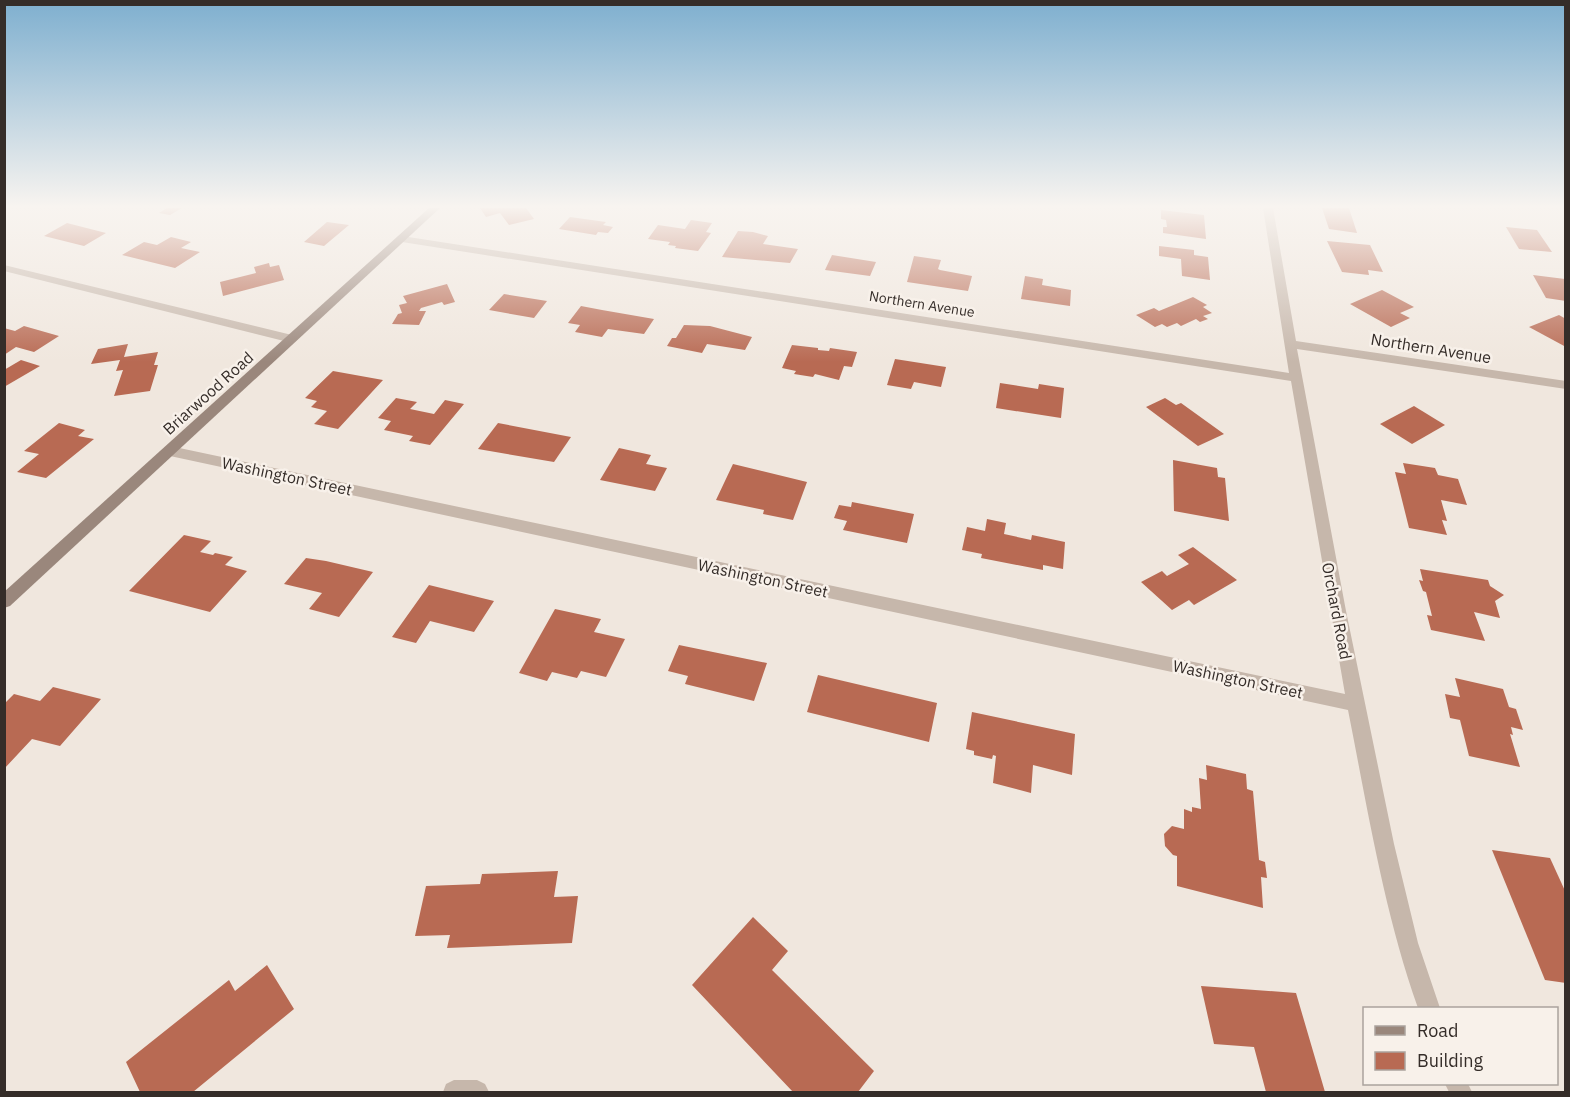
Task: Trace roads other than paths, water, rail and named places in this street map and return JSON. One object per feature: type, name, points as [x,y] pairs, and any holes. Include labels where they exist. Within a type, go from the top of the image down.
[{"type":"street","name":"Briarwood Road","points":[[4,602],[380,259]]},
{"type":"street","name":"Northern Avenue","points":[[532,259],[1296,378]]},
{"type":"street","name":"Orchard Road","points":[[1277,259],[1329,572],[1355,704],[1398,912],[1429,1007]]},
{"type":"street","points":[[4,268],[292,339]]},
{"type":"street","name":"Northern Avenue","points":[[1291,344],[1566,385]]},
{"type":"street","name":"Washington Street","points":[[170,451],[1355,704]]},
{"type":"street","points":[[454,1092],[477,1092]]}]
